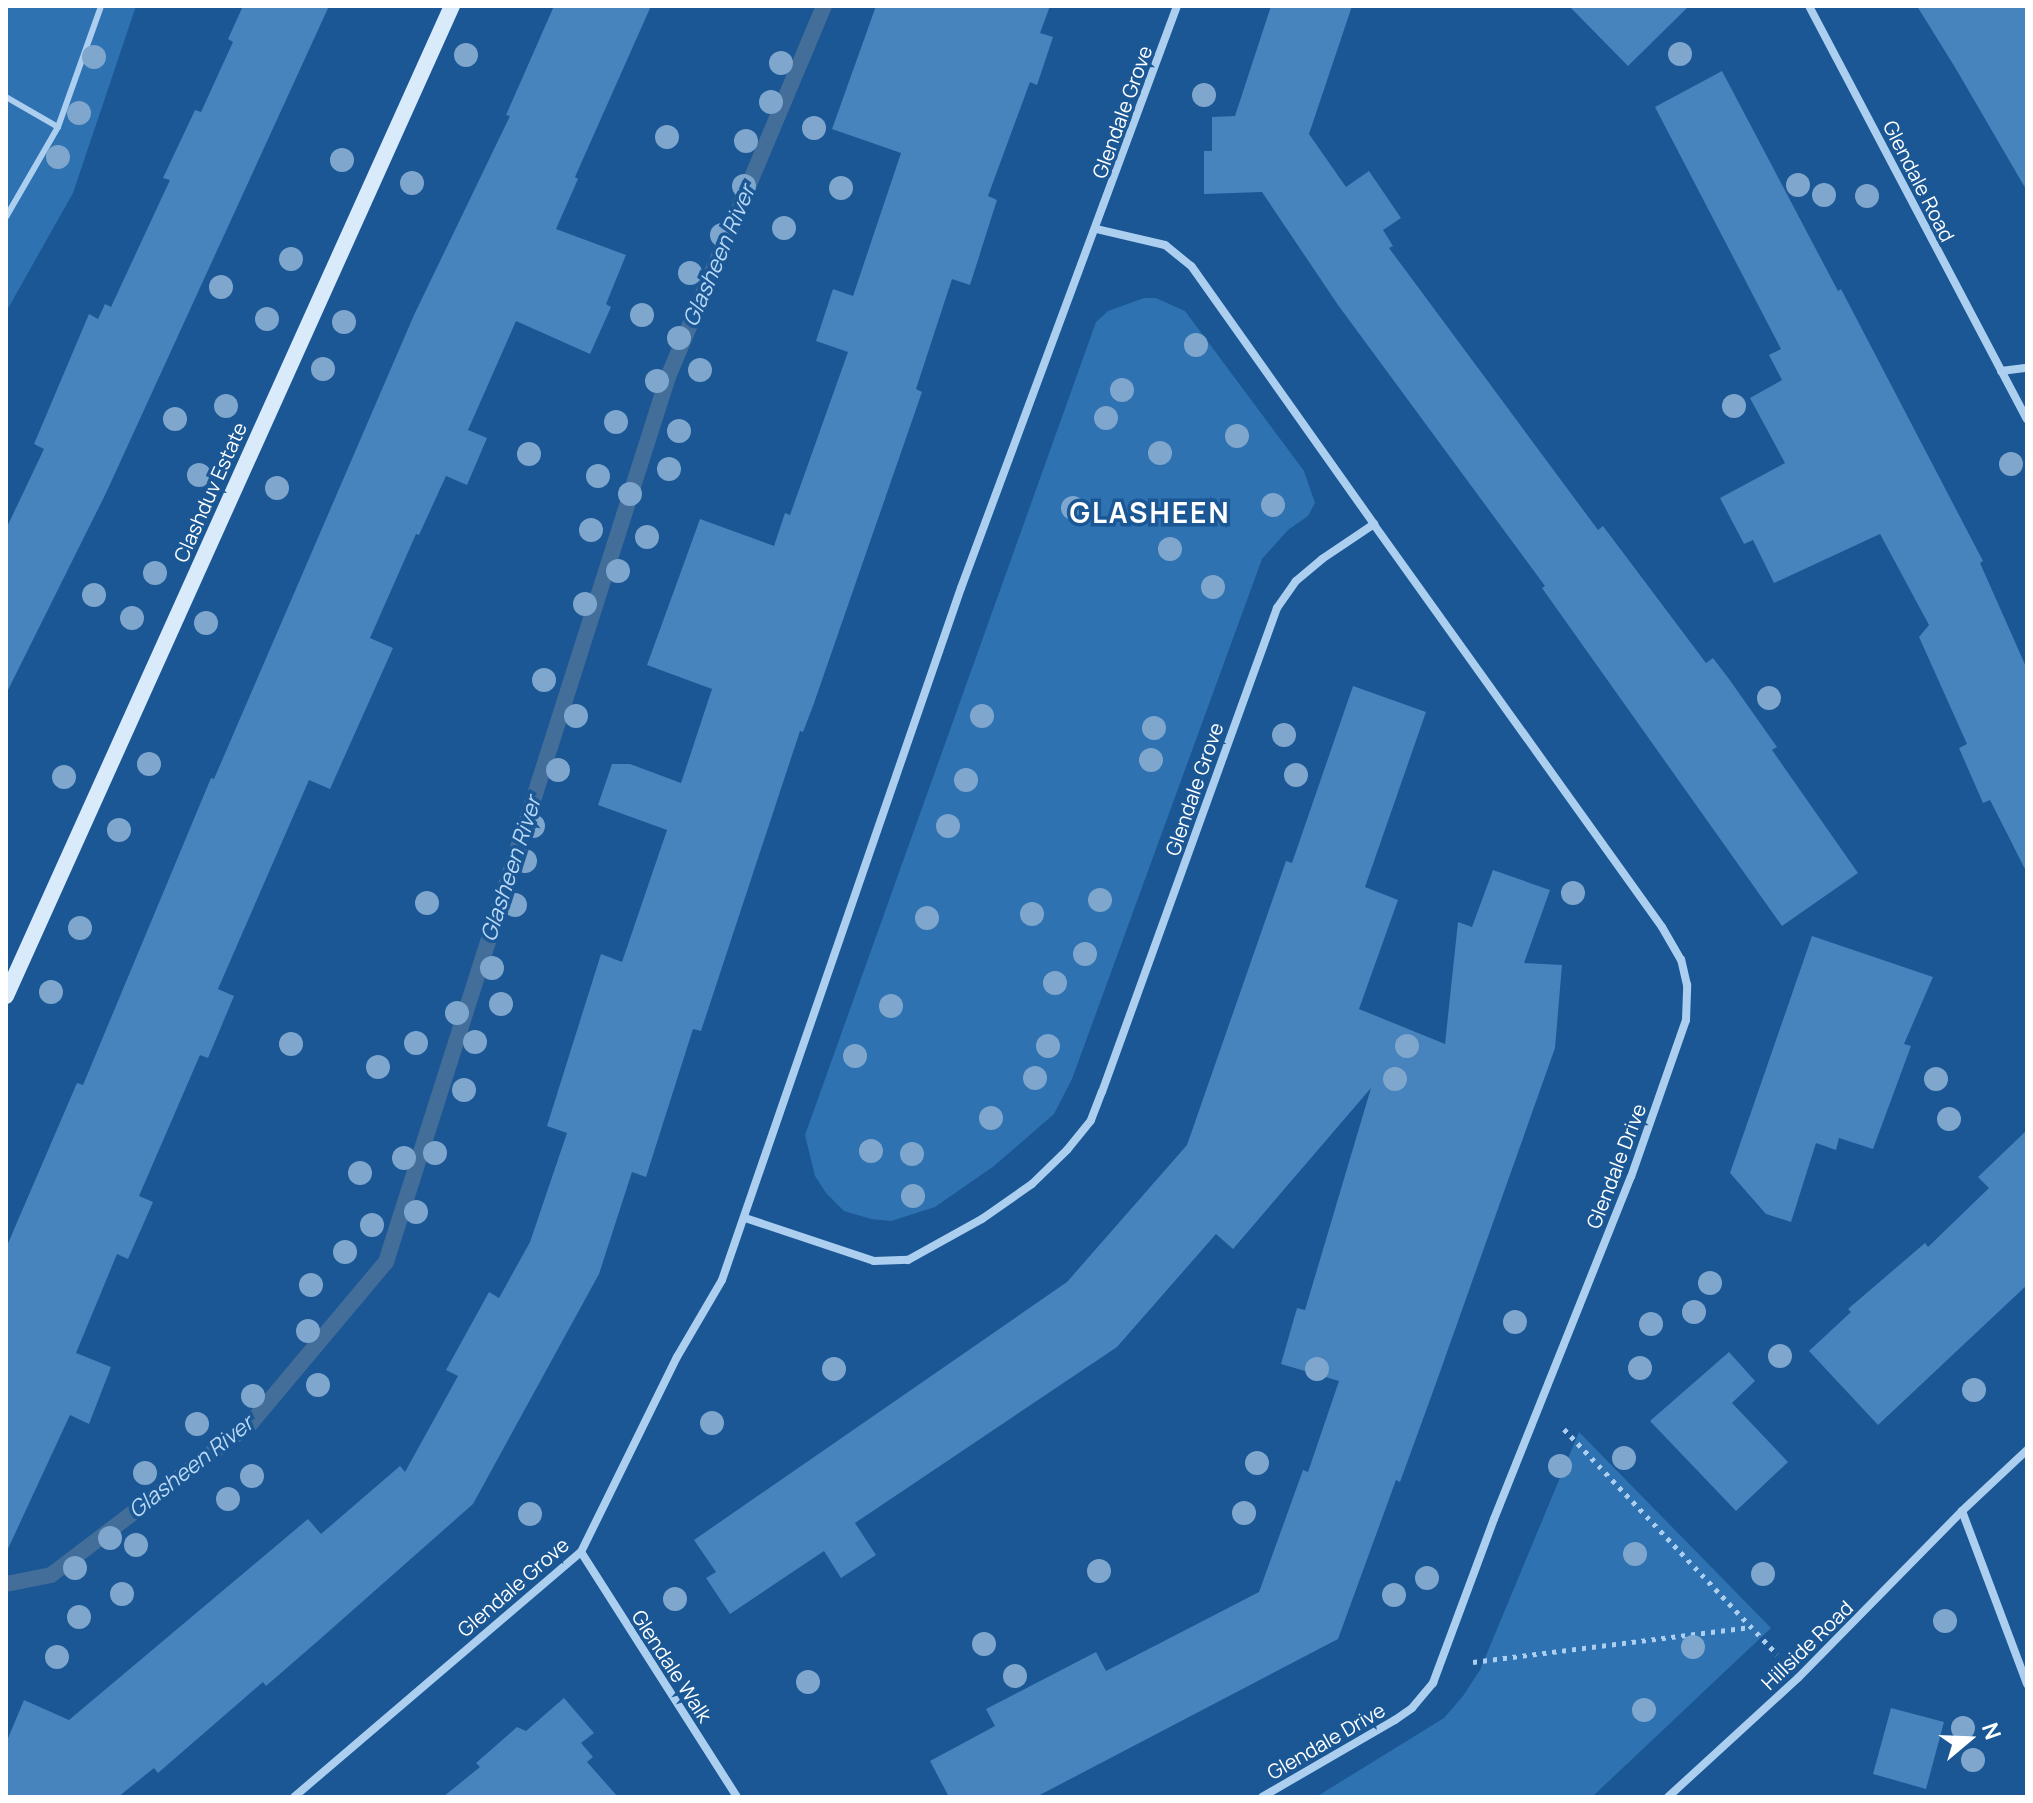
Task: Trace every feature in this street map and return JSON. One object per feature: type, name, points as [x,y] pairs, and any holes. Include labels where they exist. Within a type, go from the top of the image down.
[{"type":"street","name":"Clashduv Estate","points":[[6,996],[452,6]]},
{"type":"street","name":"Glendale Grove","points":[[294,1797],[581,1552],[677,1357],[722,1280],[920,703],[1177,6]]},
{"type":"street","name":"Glendale Road","points":[[1809,6],[2027,419]]},
{"type":"street","points":[[1096,229],[1165,245],[1191,266],[1374,524]]},
{"type":"street","points":[[2001,371],[2027,368]]},
{"type":"street","name":"Glendale Grove","points":[[745,1218],[874,1261],[908,1260],[982,1219],[1032,1184],[1067,1150],[1091,1120],[1102,1092],[1277,608],[1296,581],[1322,559],[1374,524]]},
{"type":"street","name":"Glendale Drive","points":[[1262,1797],[1354,1746],[1412,1708],[1433,1683],[1674,1062],[1686,1020],[1687,985],[1681,960],[1640,894],[1374,524]]},
{"type":"street","name":"Hillside Road","points":[[1668,1797],[1798,1678],[1962,1511],[2027,1450]]},
{"type":"street","points":[[1962,1511],[2027,1684]]},
{"type":"street","name":"Glendale Walk","points":[[581,1552],[737,1797]]},
{"type":"lane","points":[[6,217],[58,127],[101,6]]},
{"type":"lane","points":[[6,97],[58,127]]},
{"type":"path","points":[[1542,1404],[1798,1678]]},
{"type":"path","points":[[1439,1666],[1750,1626]]},
{"type":"shaded area","points":[[6,6],[136,6],[73,193],[6,312]]},
{"type":"shaded area","points":[[1144,298],[1156,298],[1185,311],[1304,471],[1315,503],[1308,516],[1288,530],[1262,559],[1072,1079],[1054,1114],[994,1166],[935,1207],[891,1221],[844,1211],[815,1176],[805,1135],[1096,322],[1108,311]]},
{"type":"shaded area","points":[[1579,1432],[1771,1628],[1592,1797],[1316,1797],[1444,1718],[1463,1696],[1480,1670]]},
{"type":"building","points":[[243,6],[329,6],[106,493],[6,694],[6,529],[44,449],[34,444],[89,314],[98,319],[105,304],[111,307],[170,180],[163,178],[195,110],[201,112],[233,42],[228,39]]},
{"type":"building","points":[[554,6],[651,6],[575,177],[578,179],[556,229],[626,255],[606,304],[611,307],[590,354],[516,321],[468,430],[487,438],[467,485],[446,476],[419,535],[416,534],[370,638],[393,648],[330,789],[309,780],[218,989],[234,996],[208,1058],[200,1055],[139,1196],[153,1202],[128,1259],[117,1254],[76,1353],[111,1367],[89,1424],[70,1415],[6,1553],[6,1248],[77,1083],[83,1085],[211,778],[214,779],[414,315],[510,116],[506,115]]},
{"type":"building","points":[[876,6],[1050,6],[1040,33],[1053,37],[1037,85],[1030,82],[988,196],[997,200],[970,285],[952,279],[916,389],[922,392],[813,706],[803,732],[800,731],[701,1031],[693,1029],[646,1177],[632,1172],[599,1274],[473,1504],[319,1640],[266,1686],[263,1682],[158,1773],[154,1768],[118,1797],[6,1797],[6,1743],[24,1700],[69,1720],[308,1519],[321,1534],[400,1466],[405,1472],[458,1376],[446,1370],[489,1292],[499,1298],[530,1242],[567,1133],[547,1126],[601,954],[622,962],[667,830],[598,805],[612,764],[630,764],[681,783],[712,689],[647,665],[700,519],[774,546],[785,513],[790,515],[848,352],[816,341],[833,289],[853,296],[901,153],[832,129]]},
{"type":"building","points":[[1271,6],[1352,6],[1309,134],[1346,187],[1369,171],[1401,218],[1383,230],[1393,246],[1389,248],[1598,530],[1603,526],[1706,663],[1713,658],[1729,679],[1777,747],[1772,750],[1858,873],[1782,926],[1542,588],[1545,586],[1338,305],[1262,192],[1204,194],[1204,151],[1212,151],[1212,117],[1235,116]]},
{"type":"building","points":[[1569,6],[1689,6],[1628,66]]},
{"type":"building","points":[[1917,6],[2027,6],[2027,191],[1956,69]]},
{"type":"building","points":[[1722,71],[1838,291],[1841,289],[1983,561],[1980,563],[2027,669],[2027,873],[1990,800],[1983,803],[1959,748],[1967,744],[1919,637],[1929,625],[1880,534],[1774,583],[1753,540],[1744,544],[1720,498],[1785,463],[1750,398],[1782,380],[1769,355],[1781,349],[1655,107]]},
{"type":"building","points":[[1353,686],[1426,712],[1365,887],[1398,900],[1359,1009],[1445,1044],[1458,922],[1472,927],[1493,870],[1550,890],[1524,963],[1562,965],[1555,1048],[1435,1386],[1400,1482],[1396,1480],[1338,1639],[1036,1797],[949,1797],[930,1761],[995,1726],[986,1709],[1096,1652],[1106,1671],[1259,1592],[1303,1470],[1308,1472],[1339,1381],[1281,1364],[1297,1308],[1305,1310],[1371,1088],[1233,1249],[1216,1234],[1117,1347],[855,1523],[876,1555],[841,1578],[824,1551],[730,1614],[706,1578],[716,1572],[694,1540],[1067,1282],[1187,1145],[1286,861],[1292,863]]},
{"type":"building","points":[[1812,936],[1933,977],[1904,1044],[1911,1046],[1873,1149],[1839,1138],[1836,1150],[1816,1143],[1791,1222],[1766,1214],[1730,1173]]},
{"type":"building","points":[[2027,1130],[2027,1285],[1878,1425],[1809,1351],[1851,1312],[1848,1309],[1925,1243],[1928,1247],[1989,1188],[1978,1177]]},
{"type":"building","points":[[1729,1352],[1755,1381],[1732,1403],[1788,1462],[1736,1511],[1650,1421]]},
{"type":"building","points":[[564,1698],[594,1733],[581,1743],[593,1757],[587,1762],[618,1797],[443,1797],[480,1767],[476,1763],[517,1727],[526,1731]]},
{"type":"building","points":[[1891,1708],[1944,1722],[1926,1789],[1873,1774]]},
{"type":"waterway","name":"Glasheen River","points":[[6,1584],[51,1575],[250,1424],[386,1262],[668,377],[824,6]]},
{"type":"district","name":"GLASHEEN","points":[[1150,512]]}]
